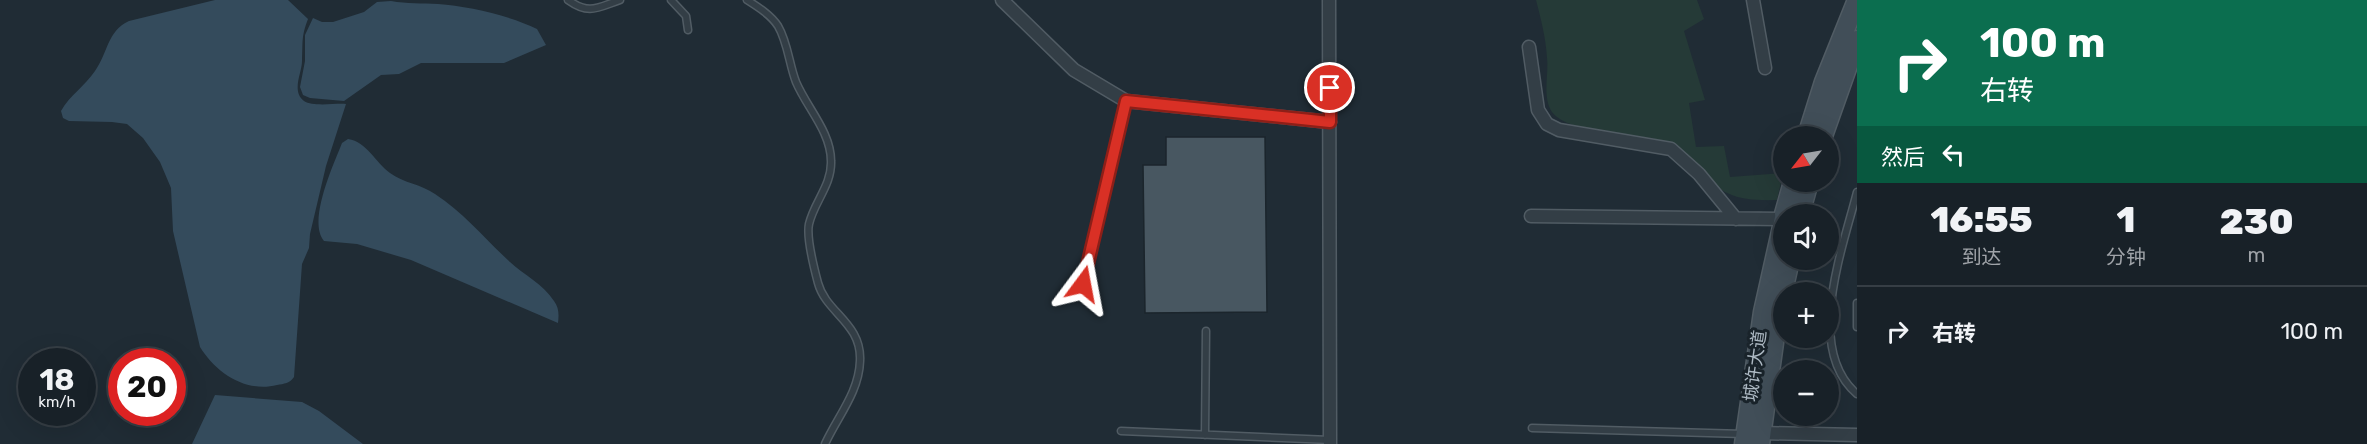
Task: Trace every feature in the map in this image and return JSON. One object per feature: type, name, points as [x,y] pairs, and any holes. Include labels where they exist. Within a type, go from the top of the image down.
[{"type":"main road","points":[[1810,126],[1824,82],[1857,0]]},
{"type":"main road","points":[[1827,126],[1857,40]]},
{"type":"main road","name":"城许大道","points":[[1752,439],[1763,312],[1773,267]]},
{"type":"main road","name":"城许大道","points":[[1752,439],[1788,270]]},
{"type":"street","points":[[1002,0],[1074,70],[1126,101],[1330,122]]},
{"type":"street","points":[[1329,0],[1330,442]]},
{"type":"street","points":[[1753,0],[1764,68]]},
{"type":"street","points":[[1529,47],[1538,111],[1547,123],[1559,130],[1671,149],[1699,174],[1736,219]]},
{"type":"street","points":[[1531,216],[1773,217]]},
{"type":"street","points":[[1752,439],[1857,435]]},
{"type":"lane","points":[[568,0],[584,10],[620,0]]},
{"type":"lane","points":[[671,0],[686,16],[688,30]]},
{"type":"lane","points":[[747,0],[763,11],[777,26],[785,42],[796,82],[826,138],[831,154],[829,180],[810,220],[809,234],[819,287],[856,338],[860,359],[855,389],[825,444]]},
{"type":"lane","points":[[1083,284],[1126,101]]},
{"type":"lane","points":[[1857,192],[1833,288],[1830,319],[1833,347],[1840,373],[1846,384],[1857,394]]},
{"type":"lane","points":[[1857,303],[1857,327]]},
{"type":"lane","points":[[1205,435],[1206,331]]},
{"type":"lane","points":[[1532,428],[1752,439]]},
{"type":"lane","points":[[1120,431],[1205,435],[1249,440],[1330,442]]},
{"type":"green space","points":[[1536,0],[1697,0],[1704,19],[1684,31],[1705,100],[1689,103],[1696,147],[1724,146],[1730,177],[1773,174],[1773,192],[1779,192],[1777,200],[1742,198],[1723,191],[1714,185],[1683,152],[1666,142],[1588,129],[1561,119],[1552,112],[1547,100],[1547,65],[1543,29]]},
{"type":"water","points":[[215,0],[288,0],[308,19],[303,35],[302,66],[298,82],[300,97],[313,104],[346,104],[326,166],[310,234],[309,248],[302,264],[294,377],[287,383],[265,387],[243,383],[223,373],[200,347],[173,231],[171,188],[160,162],[143,138],[127,124],[69,121],[63,118],[61,111],[95,71],[112,36],[122,25],[129,21]]},
{"type":"water","points":[[377,2],[450,5],[502,16],[537,29],[546,45],[504,63],[421,63],[399,74],[381,75],[344,101],[310,98],[303,95],[300,87],[305,61],[305,35],[313,18],[322,22],[333,22],[364,12]]},
{"type":"water","points":[[348,139],[360,144],[395,176],[430,191],[446,201],[510,262],[550,295],[558,309],[558,323],[411,260],[357,244],[324,241],[320,232],[320,207],[328,178],[342,143]]},
{"type":"water","points":[[215,395],[302,402],[319,411],[363,444],[192,444]]},
{"type":"building","points":[[1166,137],[1265,137],[1267,312],[1145,313],[1143,165],[1166,165]]},
{"type":"route","points":[[1083,284],[1126,101],[1330,122],[1330,88]]}]
